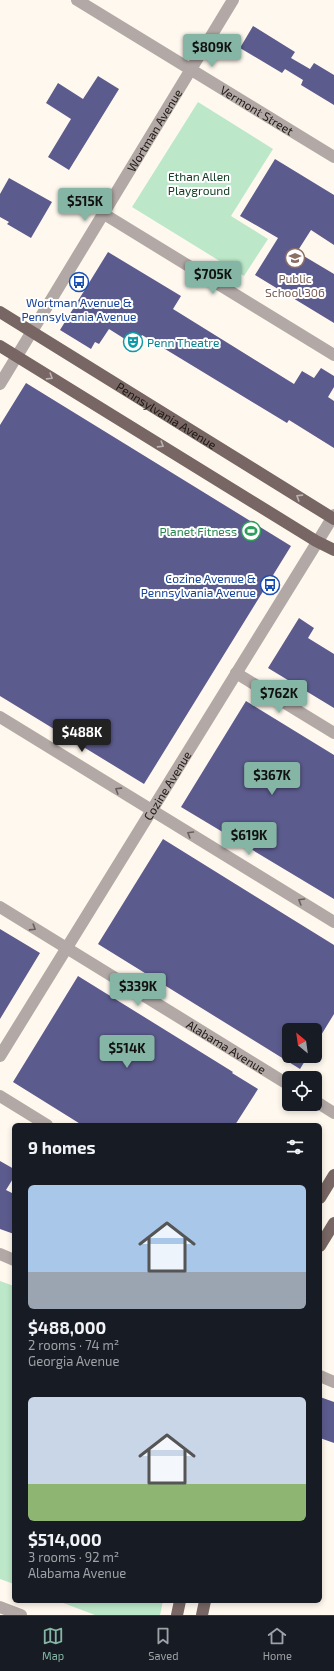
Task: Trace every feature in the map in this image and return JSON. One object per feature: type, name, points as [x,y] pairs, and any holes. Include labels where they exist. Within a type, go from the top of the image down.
[{"type":"main road","name":"Pennsylvania Avenue","points":[[0,312],[333,517]]},
{"type":"main road","points":[[0,346],[316,541],[334,550]]},
{"type":"main road","points":[[322,1195],[334,1176]]},
{"type":"main road","points":[[322,1243],[334,1224]]},
{"type":"main road","points":[[177,1615],[180,1603]]},
{"type":"main road","points":[[202,1615],[205,1603]]},
{"type":"street","name":"Vermont Street","points":[[77,0],[334,157]]},
{"type":"street","name":"Wortman Avenue","points":[[0,384],[233,0]]},
{"type":"street","points":[[104,214],[334,355]]},
{"type":"street","name":"Cozine Avenue","points":[[0,1056],[316,541],[333,517]]},
{"type":"street","points":[[236,673],[334,734]]},
{"type":"street","points":[[0,717],[334,922]]},
{"type":"street","name":"Alabama Avenue","points":[[0,907],[282,1081]]},
{"type":"street","points":[[0,1096],[44,1123]]},
{"type":"street","points":[[322,1105],[334,1113]]},
{"type":"street","points":[[0,1254],[12,1259]]},
{"type":"street","points":[[322,1377],[334,1382]]},
{"type":"street","points":[[0,1607],[21,1615]]},
{"type":"green space","name":"Ethan Allen Playground","points":[[198,102],[273,149],[231,216],[268,239],[244,276],[132,207]]},
{"type":"green space","points":[[0,1281],[12,1285],[12,1583],[0,1579]]},
{"type":"green space","points":[[63,1603],[163,1603],[160,1615],[95,1615]]},
{"type":"building","points":[[253,26],[295,52],[291,58],[310,69],[314,63],[334,75],[334,105],[301,85],[303,80],[285,69],[282,73],[240,48]]},
{"type":"building","points":[[98,76],[119,89],[69,170],[48,157],[71,119],[46,103],[58,83],[83,99]]},
{"type":"building","name":"Public School 306","points":[[275,159],[334,195],[334,245],[311,230],[297,252],[334,274],[334,323],[255,275],[278,238],[240,216]]},
{"type":"building","points":[[9,178],[52,202],[31,238],[7,224],[9,222],[0,217],[0,194]]},
{"type":"building","points":[[108,252],[181,296],[173,309],[294,384],[302,371],[314,378],[321,368],[334,376],[334,387],[328,397],[334,401],[334,448],[289,420],[287,423],[142,335],[136,346],[109,329],[99,344],[95,342],[91,349],[60,330]]},
{"type":"building","points":[[26,383],[291,546],[144,784],[0,696],[0,425]]},
{"type":"building","points":[[299,618],[314,628],[308,638],[334,654],[334,708],[268,668]]},
{"type":"building","points":[[246,701],[334,755],[334,899],[181,807]]},
{"type":"building","points":[[163,839],[334,945],[334,1014],[322,1034],[322,1023],[282,1023],[282,1058],[98,944]]},
{"type":"building","points":[[0,929],[40,953],[0,1019]]},
{"type":"building","points":[[78,976],[258,1089],[236,1123],[79,1123],[13,1082]]},
{"type":"building","points":[[290,1063],[304,1063],[300,1069]]},
{"type":"building","points":[[0,1161],[12,1168],[12,1180],[6,1190],[12,1193],[12,1233],[0,1229]]},
{"type":"building","points":[[322,1398],[334,1402],[334,1443],[322,1439]]},
{"type":"place","name":"Public School 306","points":[[295,258]]},
{"type":"place","name":"Wortman Avenue & Pennsylvania Avenue","points":[[79,282]]},
{"type":"place","name":"Penn Theatre","points":[[133,342]]},
{"type":"place","name":"Planet Fitness","points":[[251,531]]},
{"type":"place","name":"Cozine Avenue & Pennsylvania Avenue","points":[[270,585]]}]
